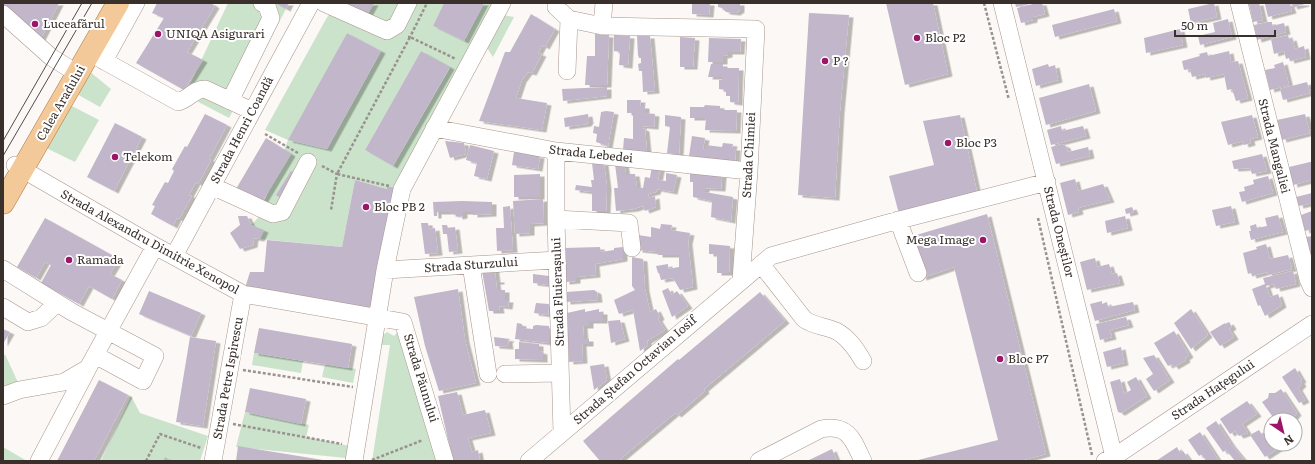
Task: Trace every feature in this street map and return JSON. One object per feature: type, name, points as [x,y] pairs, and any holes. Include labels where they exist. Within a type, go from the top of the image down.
[{"type":"main road","name":"Calea Aradului","points":[[3,203],[19,167],[74,72],[108,3]]},
{"type":"main road","name":"Calea Aradului","points":[[74,72],[97,57],[118,3]]},
{"type":"main road","name":"Calea Aradului","points":[[3,185],[19,167]]},
{"type":"street","points":[[136,3],[97,57],[178,102],[186,99],[197,89],[205,88],[252,111]]},
{"type":"street","points":[[230,101],[271,18],[267,6],[262,3]]},
{"type":"street","name":"Strada Henri Coandă","points":[[174,256],[310,3]]},
{"type":"street","points":[[324,3],[387,31],[397,25],[408,3]]},
{"type":"street","points":[[355,454],[385,270],[402,189],[502,3]]},
{"type":"street","points":[[556,3],[556,7],[569,19],[602,26],[604,3]]},
{"type":"street","name":"Strada Oneștilor","points":[[1002,3],[1047,182],[1111,460]]},
{"type":"street","name":"Strada Mangaliei","points":[[1239,3],[1308,279],[1312,288]]},
{"type":"street","points":[[3,14],[44,51],[74,72]]},
{"type":"street","points":[[567,71],[569,19]]},
{"type":"street","name":"Strada Chimiei","points":[[602,26],[756,29],[749,171],[741,280]]},
{"type":"street","name":"Strada Lebedei","points":[[434,128],[556,151],[749,171]]},
{"type":"street","name":"Strada Fluierașului","points":[[556,151],[556,219],[562,433]]},
{"type":"street","points":[[212,186],[273,214],[282,212],[308,162]]},
{"type":"street","name":"Strada Alexandru Dimitrie Xenopol","points":[[19,167],[155,246],[243,294],[377,317]]},
{"type":"street","name":"Strada Ștefan Octavian Iosif","points":[[529,461],[741,280],[772,256],[898,220],[1047,182]]},
{"type":"street","points":[[556,219],[629,223],[632,248]]},
{"type":"street","points":[[898,220],[918,272]]},
{"type":"street","points":[[39,461],[155,246]]},
{"type":"street","name":"Strada Sturzului","points":[[385,270],[557,260]]},
{"type":"street","points":[[761,264],[804,318],[809,322],[837,332],[855,347],[863,361]]},
{"type":"street","points":[[471,265],[488,374]]},
{"type":"street","points":[[3,269],[58,304],[155,356],[142,381],[92,361]]},
{"type":"street","name":"Strada Petre Ispirescu","points":[[214,456],[243,294]]},
{"type":"street","points":[[3,307],[22,319],[33,321],[47,314],[58,304]]},
{"type":"street","name":"Strada Păunului","points":[[377,317],[400,320],[405,324],[445,461]]},
{"type":"street","name":"Strada Hațegului","points":[[1111,460],[1312,324]]},
{"type":"street","points":[[3,396],[19,390],[64,382],[92,361]]},
{"type":"street","points":[[506,374],[560,373]]},
{"type":"street","points":[[759,461],[821,429],[830,428],[839,428],[847,433],[852,439],[863,461]]},
{"type":"path","points":[[984,3],[1010,102]]},
{"type":"path","points":[[402,189],[337,174],[410,37],[469,66]]},
{"type":"path","points":[[1037,213],[1094,461]]},
{"type":"path","points":[[230,368],[365,389]]},
{"type":"path","points":[[220,422],[355,454]]},
{"type":"path","points":[[146,461],[160,434],[214,456]]},
{"type":"path","points":[[372,460],[438,434]]},
{"type":"green space","points":[[228,3],[275,3],[286,9],[229,118],[185,95]]},
{"type":"green space","points":[[374,3],[444,3],[433,26],[464,41],[484,3],[502,3],[402,189],[388,186],[387,189],[355,180],[342,247],[260,239],[251,225],[258,218],[288,140],[265,130],[335,5]],"holes":[[[347,33],[381,51],[327,149],[289,140]],[[421,51],[450,68],[393,166],[365,150]]]},
{"type":"green space","points":[[502,15],[514,17],[493,57],[485,45]]},
{"type":"green space","points":[[89,71],[111,89],[100,107],[75,93]]},
{"type":"green space","points":[[70,105],[99,120],[75,162],[44,147]]},
{"type":"green space","points":[[405,324],[445,461],[372,461],[390,345],[380,345],[382,336],[387,332],[394,336]]},
{"type":"green space","points":[[254,353],[303,361],[301,373],[252,365]]},
{"type":"green space","points":[[5,354],[20,387],[3,392],[3,357]]},
{"type":"green space","points":[[325,364],[356,369],[353,383],[322,377]]},
{"type":"green space","points":[[131,396],[140,413],[208,436],[200,461],[172,461],[165,457],[163,461],[101,461]]},
{"type":"green space","points":[[245,412],[309,425],[306,437],[350,446],[346,458],[236,447]]},
{"type":"green space","points":[[3,447],[27,461],[3,461]]},
{"type":"building","name":"Luceafărul","points":[[3,3],[59,3],[39,42],[3,5]]},
{"type":"building","points":[[157,3],[211,3],[215,6],[187,52],[203,60],[184,90],[136,63],[164,18],[152,13]]},
{"type":"building","points":[[275,3],[289,3],[286,9]]},
{"type":"building","points":[[337,3],[374,3],[365,19]]},
{"type":"building","points":[[444,3],[484,3],[464,41],[433,26]]},
{"type":"building","points":[[692,3],[710,3],[709,15],[692,14]]},
{"type":"building","points":[[718,3],[740,3],[740,10],[736,13],[726,12],[722,8],[718,7]]},
{"type":"building","name":"Bloc P2","points":[[886,3],[933,3],[948,74],[905,85]]},
{"type":"building","points":[[1015,3],[1030,3],[1030,4],[1016,7]]},
{"type":"building","points":[[1042,3],[1045,14],[1033,17],[1033,20],[1021,23],[1017,8]]},
{"type":"building","points":[[1214,3],[1217,17],[1191,23],[1188,9]]},
{"type":"building","points":[[1259,3],[1263,20],[1253,22],[1249,4]]},
{"type":"building","points":[[1268,3],[1305,4],[1293,7],[1292,4],[1290,5],[1292,11],[1268,17],[1265,4]]},
{"type":"building","points":[[1114,9],[1117,21],[1055,37],[1052,25]]},
{"type":"building","points":[[809,13],[849,15],[840,111],[835,198],[798,195]]},
{"type":"building","points":[[531,14],[555,29],[545,47],[542,45],[538,53],[542,54],[532,73],[528,72],[522,80],[516,98],[547,103],[542,130],[479,121],[505,52],[510,52]]},
{"type":"building","points":[[1228,19],[1232,37],[1200,45],[1198,36],[1215,32],[1213,23]]},
{"type":"building","points":[[1272,22],[1272,26],[1284,23],[1286,32],[1257,40],[1254,25]]},
{"type":"building","points":[[1180,29],[1183,45],[1146,53],[1144,38]]},
{"type":"building","points":[[347,33],[381,51],[327,149],[288,140]]},
{"type":"building","points":[[595,34],[609,35],[607,85],[585,85],[587,56],[595,56]]},
{"type":"building","points":[[614,35],[630,36],[628,66],[619,65],[620,52],[614,51]]},
{"type":"building","points":[[1288,35],[1289,39],[1292,38],[1295,49],[1304,46],[1306,57],[1290,61],[1289,58],[1286,59],[1284,51],[1274,54],[1271,39]]},
{"type":"building","points":[[637,36],[650,36],[655,91],[643,92],[642,71],[639,71],[638,64],[641,63],[641,58],[639,58],[638,55]]},
{"type":"building","points":[[680,37],[695,38],[693,67],[680,67]]},
{"type":"building","points":[[709,38],[741,39],[740,52],[728,52],[728,55],[723,56],[723,62],[708,62]]},
{"type":"building","points":[[421,51],[450,67],[393,166],[365,150]]},
{"type":"building","points":[[1229,51],[1231,62],[1238,61],[1248,98],[1236,101],[1232,89],[1227,90],[1224,74],[1206,78],[1205,74],[1192,77],[1190,69],[1184,70],[1182,61],[1200,56],[1199,54],[1207,52],[1208,56]]},
{"type":"building","points":[[1283,62],[1289,85],[1270,90],[1265,70],[1275,68],[1274,65]]},
{"type":"building","points":[[711,64],[723,64],[723,68],[739,68],[738,103],[730,102],[730,96],[726,96],[726,90],[719,89],[719,80],[722,80],[722,77],[708,77]]},
{"type":"building","points":[[1048,64],[1049,67],[1055,65],[1058,80],[1036,86],[1032,69]]},
{"type":"building","points":[[1307,82],[1310,93],[1283,100],[1280,89]]},
{"type":"building","points":[[1089,84],[1096,111],[1046,125],[1039,98]]},
{"type":"building","points":[[607,87],[607,96],[563,101],[562,89]]},
{"type":"building","points":[[627,100],[641,100],[640,106],[645,106],[645,113],[655,114],[654,127],[642,126],[642,128],[645,129],[647,151],[623,150],[624,138],[633,139],[633,113],[627,113]]},
{"type":"building","points":[[705,105],[720,106],[720,110],[737,110],[736,131],[705,130],[706,118],[690,118],[690,107],[704,107]]},
{"type":"building","points":[[601,112],[614,112],[608,146],[596,142],[597,134],[593,133],[594,126],[599,127]]},
{"type":"building","points":[[205,114],[227,125],[198,184],[196,182],[189,195],[192,196],[179,219],[177,218],[173,226],[151,214],[155,206],[152,205],[165,182],[168,183],[174,171],[172,169],[185,146],[187,147]]},
{"type":"building","points":[[588,114],[589,121],[587,124],[565,127],[564,118]]},
{"type":"building","points":[[1305,114],[1310,133],[1282,140],[1277,120]]},
{"type":"building","points":[[665,115],[681,117],[679,155],[667,153],[670,127],[665,126]]},
{"type":"building","name":"Bloc P3","points":[[960,115],[977,192],[899,214],[889,176],[934,165],[923,121]]},
{"type":"building","points":[[1252,115],[1258,137],[1250,139],[1251,143],[1244,145],[1243,141],[1228,145],[1221,122]]},
{"type":"building","name":"Telekom","points":[[115,123],[142,137],[114,191],[87,177]]},
{"type":"building","points":[[1061,126],[1062,131],[1083,126],[1086,136],[1051,145],[1047,130]]},
{"type":"building","points":[[692,136],[705,138],[703,149],[706,149],[706,145],[722,147],[723,143],[733,144],[732,148],[736,148],[735,162],[689,156]]},
{"type":"building","points":[[266,138],[291,154],[261,204],[236,189]]},
{"type":"building","points":[[445,141],[464,143],[466,154],[450,158]]},
{"type":"building","points":[[1062,144],[1066,146],[1068,152],[1088,147],[1090,156],[1056,164],[1051,147]]},
{"type":"building","points":[[470,145],[494,151],[487,179],[474,176],[477,163],[466,160]]},
{"type":"building","points":[[514,152],[540,156],[538,169],[512,165]]},
{"type":"building","points":[[1262,154],[1267,171],[1252,174],[1250,168],[1234,169],[1232,161]]},
{"type":"building","points":[[1312,162],[1312,180],[1293,185],[1289,167]]},
{"type":"building","points":[[592,163],[604,163],[607,187],[606,211],[592,211],[592,192],[575,190],[576,185],[592,187],[591,180],[594,180]]},
{"type":"building","points":[[624,163],[626,174],[635,174],[637,188],[643,188],[645,177],[650,178],[652,164],[661,165],[658,180],[666,181],[666,173],[677,175],[673,192],[657,189],[656,192],[648,194],[649,198],[655,196],[656,207],[645,211],[643,206],[634,209],[616,211],[614,188],[618,188],[615,164]]},
{"type":"building","points":[[291,171],[298,175],[284,200],[276,195]]},
{"type":"building","points":[[690,173],[722,175],[721,189],[705,188],[705,192],[733,197],[731,221],[711,217],[712,201],[693,197],[693,182],[690,182]]},
{"type":"building","points":[[540,174],[540,197],[514,197],[514,175]]},
{"type":"building","points":[[1268,176],[1273,193],[1242,202],[1239,192],[1245,191],[1244,187],[1254,184],[1253,180]]},
{"type":"building","points":[[1075,179],[1078,191],[1103,184],[1110,200],[1078,208],[1079,212],[1068,215],[1060,183]]},
{"type":"building","points":[[355,180],[387,189],[387,186],[402,189],[377,317],[245,288],[250,272],[264,272],[267,240],[342,247]]},
{"type":"building","points":[[1312,193],[1312,203],[1299,206],[1296,197]]},
{"type":"building","points":[[543,199],[544,223],[530,224],[530,233],[515,234],[513,201]]},
{"type":"building","points":[[433,202],[492,202],[492,214],[473,215],[473,212],[463,212],[463,216],[458,217],[458,215],[451,214],[451,212],[437,212],[437,216],[434,216]]},
{"type":"building","points":[[510,206],[513,250],[497,251],[496,228],[504,228],[503,207]]},
{"type":"building","points":[[1231,206],[1235,222],[1216,226],[1212,210]]},
{"type":"building","points":[[1132,207],[1134,212],[1126,214],[1125,209]]},
{"type":"building","points":[[1312,211],[1312,229],[1305,231],[1301,215]]},
{"type":"building","name":"Bloc P7","points":[[987,214],[1046,454],[1020,461],[914,461],[998,440],[954,267],[922,278],[913,236]]},
{"type":"building","points":[[1278,215],[1283,232],[1251,240],[1249,231],[1251,231],[1250,226],[1256,224],[1257,228],[1267,226],[1265,218]]},
{"type":"building","points":[[238,216],[247,216],[251,225],[264,230],[260,239],[254,238],[253,245],[240,249],[230,233],[240,225]]},
{"type":"building","points":[[1125,216],[1128,228],[1107,233],[1105,221]]},
{"type":"building","name":"Ramada","points":[[45,218],[119,259],[110,274],[122,280],[112,299],[89,286],[79,304],[41,283],[51,265],[45,262],[36,278],[17,267]]},
{"type":"building","points":[[421,223],[428,223],[429,229],[435,228],[438,253],[425,254]]},
{"type":"building","points":[[661,224],[672,225],[671,230],[690,233],[688,242],[693,287],[680,290],[673,278],[661,280],[656,266],[668,264],[668,269],[679,267],[679,255],[658,255],[658,252],[638,250],[638,235],[651,237],[651,227],[660,229]]},
{"type":"building","points":[[442,225],[447,225],[448,228],[455,227],[458,251],[449,252],[447,234],[443,234]]},
{"type":"building","points":[[1312,236],[1312,254],[1310,255],[1306,237]]},
{"type":"building","points":[[709,244],[730,246],[729,273],[717,273],[716,254],[709,254]]},
{"type":"building","points":[[1266,244],[1270,259],[1288,255],[1292,269],[1268,275],[1267,272],[1252,276],[1251,273],[1248,274],[1243,253],[1257,249],[1256,247]]},
{"type":"building","points":[[600,247],[601,252],[623,247],[623,259],[595,264],[596,275],[576,277],[576,281],[565,282],[564,248]]},
{"type":"building","points":[[632,257],[643,259],[645,289],[650,312],[656,309],[660,317],[658,319],[665,330],[647,341],[648,345],[640,351],[633,310],[619,314],[614,300],[635,290],[632,286]]},
{"type":"building","points":[[1095,258],[1097,267],[1109,264],[1112,274],[1117,273],[1120,283],[1087,290],[1080,262]]},
{"type":"building","points":[[494,264],[496,280],[500,280],[500,282],[496,282],[497,290],[505,290],[505,300],[509,300],[508,307],[499,306],[500,311],[489,311],[481,265]]},
{"type":"building","points":[[1293,271],[1296,284],[1276,289],[1274,284],[1266,286],[1270,297],[1278,294],[1282,305],[1265,316],[1260,305],[1258,306],[1252,289],[1265,284],[1263,278]]},
{"type":"building","points":[[533,274],[549,276],[550,285],[533,283]]},
{"type":"building","points":[[668,288],[672,295],[677,291],[688,306],[672,317],[662,291]]},
{"type":"building","points":[[458,289],[465,340],[476,383],[439,391],[425,346],[414,297]]},
{"type":"building","points":[[594,290],[597,292],[598,300],[566,302],[566,292]]},
{"type":"building","points":[[149,291],[201,313],[191,336],[139,314]]},
{"type":"building","points":[[760,292],[785,321],[704,389],[705,391],[677,415],[675,413],[618,461],[600,461],[583,441],[678,359],[679,360]]},
{"type":"building","points":[[1102,301],[1102,304],[1107,302],[1108,307],[1133,302],[1135,310],[1095,321],[1090,304]]},
{"type":"building","points":[[536,303],[549,304],[548,315],[534,313]]},
{"type":"building","points":[[585,309],[585,312],[599,309],[599,312],[603,312],[603,321],[589,321],[589,326],[583,326],[584,339],[589,339],[589,344],[582,344],[583,361],[569,362],[567,313]]},
{"type":"building","points":[[1191,309],[1208,335],[1191,349],[1174,323]]},
{"type":"building","points":[[1126,317],[1129,325],[1110,330],[1112,337],[1100,340],[1096,324]]},
{"type":"building","points":[[620,320],[625,339],[611,343],[608,321]]},
{"type":"building","points":[[1229,322],[1232,327],[1229,329],[1234,337],[1220,346],[1210,332]]},
{"type":"building","points":[[517,323],[522,324],[522,328],[533,329],[533,326],[536,325],[549,326],[549,343],[515,339]]},
{"type":"building","points":[[259,328],[352,344],[348,368],[254,353]]},
{"type":"building","points":[[3,329],[10,332],[3,344]]},
{"type":"building","points":[[1174,331],[1189,355],[1185,358],[1186,360],[1174,367],[1172,364],[1168,366],[1154,343]]},
{"type":"building","points":[[190,337],[216,341],[203,426],[176,422]]},
{"type":"building","points":[[494,337],[510,339],[508,341],[509,347],[495,346]]},
{"type":"building","points":[[519,342],[539,344],[539,351],[543,352],[543,360],[515,359],[515,349],[519,349]]},
{"type":"building","points":[[1121,347],[1124,363],[1107,367],[1103,352]]},
{"type":"building","points":[[1154,355],[1170,380],[1154,391],[1146,379],[1153,374],[1143,358]]},
{"type":"building","points":[[604,364],[607,380],[594,390],[590,366]]},
{"type":"building","points":[[1295,368],[1302,380],[1300,381],[1302,384],[1298,388],[1305,400],[1299,403],[1282,377]]},
{"type":"building","points":[[1136,377],[1147,396],[1121,413],[1118,412],[1110,382],[1120,379],[1124,394],[1131,390],[1127,382]]},
{"type":"building","points":[[99,380],[128,395],[94,461],[57,461]]},
{"type":"building","points":[[250,388],[306,399],[301,424],[245,412]]},
{"type":"building","points":[[1281,389],[1296,412],[1269,412],[1262,402],[1268,398],[1269,393],[1275,393]]},
{"type":"building","points":[[457,392],[463,415],[485,410],[491,433],[468,438],[472,452],[478,450],[480,461],[453,461],[438,396]]},
{"type":"building","points":[[1247,401],[1257,414],[1242,424],[1248,433],[1239,436],[1235,431],[1230,434],[1220,419]]},
{"type":"building","points":[[1216,421],[1231,444],[1245,461],[1235,461],[1226,450],[1223,452],[1206,428]]},
{"type":"building","points":[[1259,430],[1263,436],[1263,452],[1273,452],[1265,457],[1250,435]]},
{"type":"building","points":[[1200,432],[1219,461],[1206,461],[1202,454],[1199,456],[1188,440]]},
{"type":"building","points":[[238,446],[323,460],[323,461],[236,461]]},
{"type":"building","points":[[1177,447],[1180,453],[1183,451],[1190,461],[1156,461]]},
{"type":"building","points":[[832,449],[837,461],[807,461]]},
{"type":"building","points":[[165,457],[172,461],[163,461]]},
{"type":"tram line","points":[[3,141],[82,3]]},
{"type":"tram line","points":[[3,156],[92,3]]},
{"type":"place","name":"Luceafărul","points":[[35,24]]},
{"type":"place","name":"UNIQA Asigurari","points":[[158,34]]},
{"type":"place","name":"Bloc P2","points":[[917,38]]},
{"type":"place","name":"P ?","points":[[825,61]]},
{"type":"place","name":"Bloc P3","points":[[948,143]]},
{"type":"place","name":"Telekom","points":[[115,157]]},
{"type":"place","name":"Bloc PB 2","points":[[366,207]]},
{"type":"place","name":"Mega Image","points":[[983,240]]},
{"type":"place","name":"Ramada","points":[[69,260]]},
{"type":"place","name":"Bloc P7","points":[[1000,359]]}]
